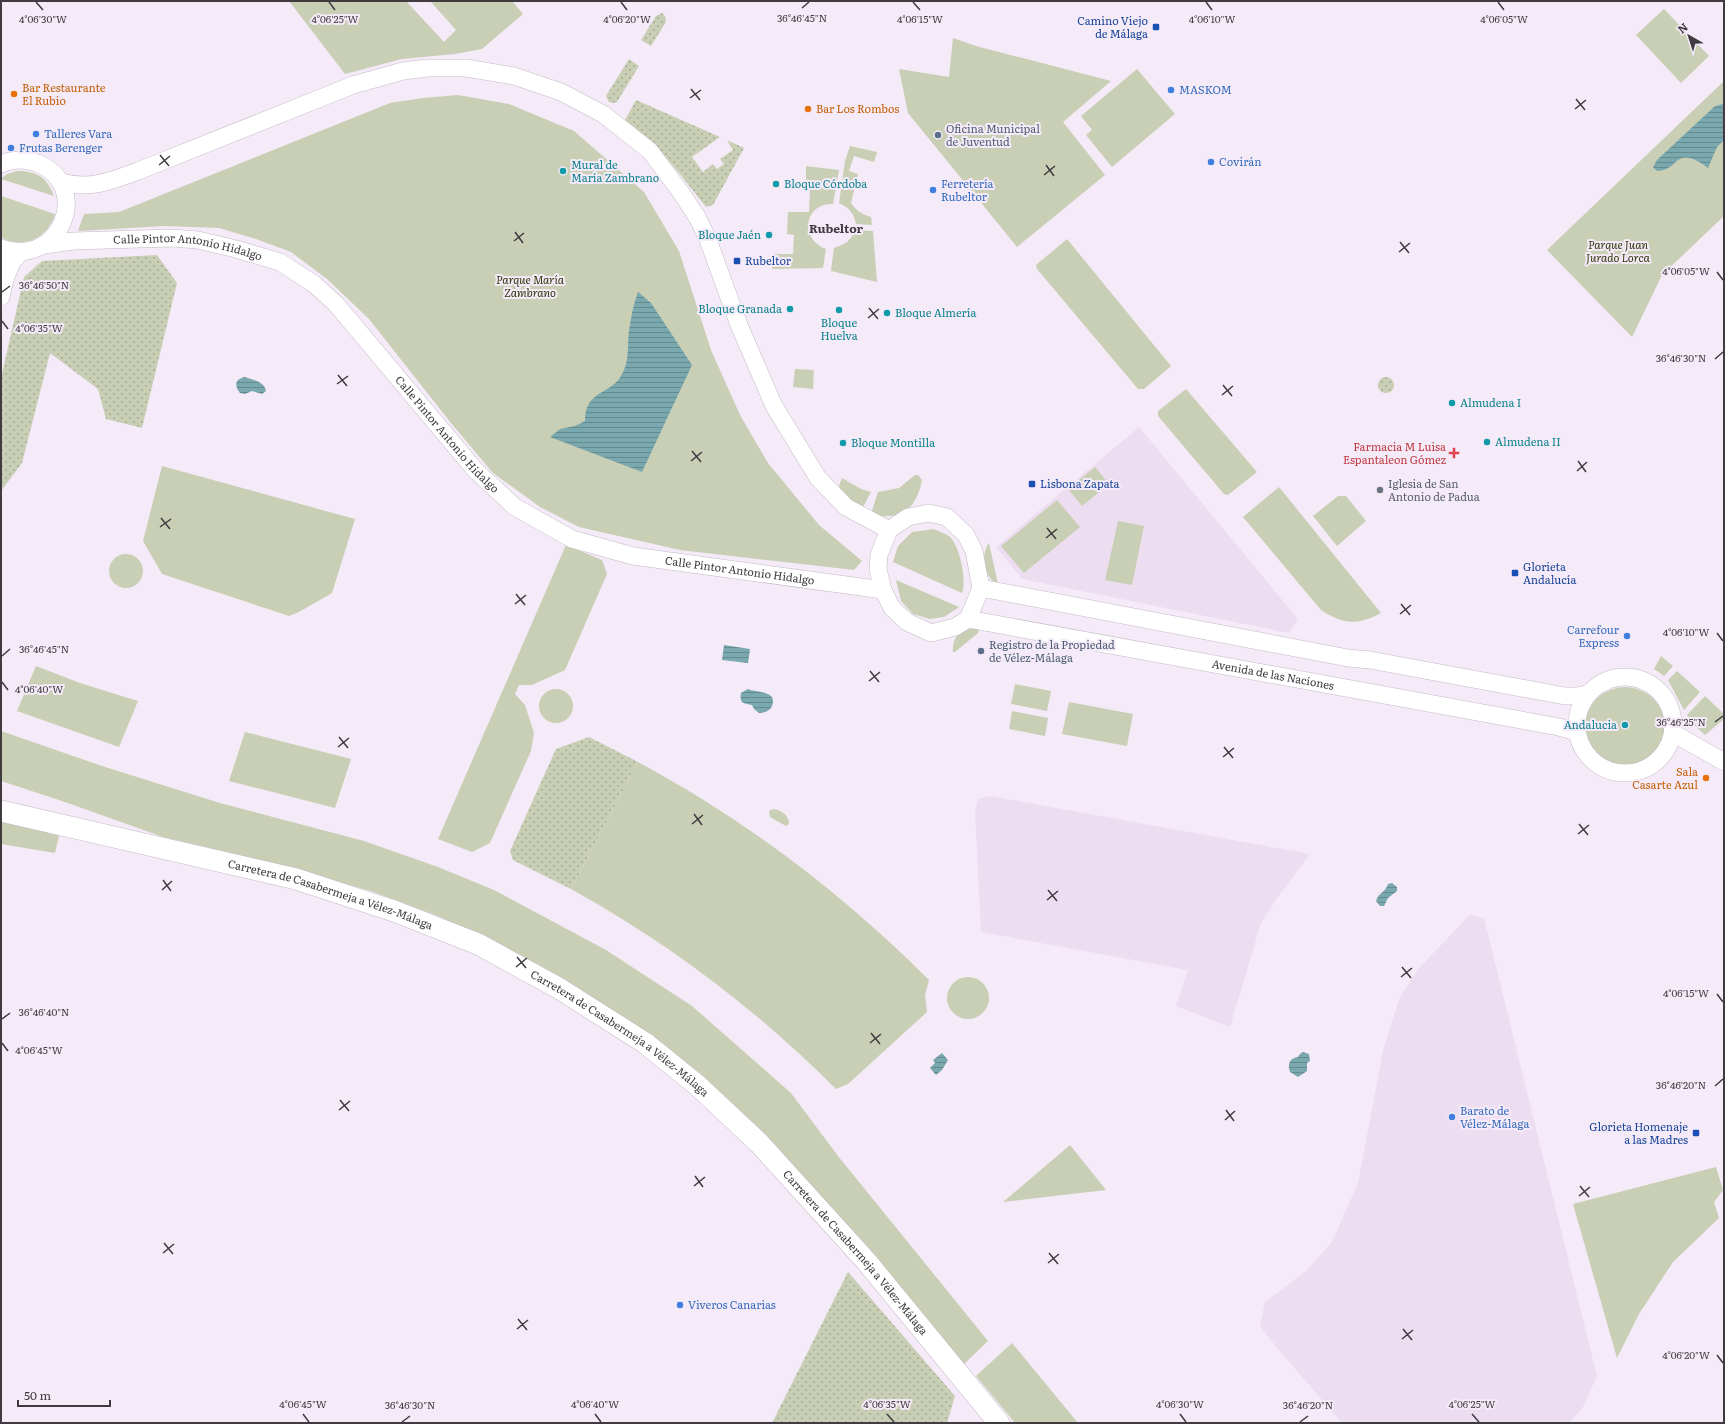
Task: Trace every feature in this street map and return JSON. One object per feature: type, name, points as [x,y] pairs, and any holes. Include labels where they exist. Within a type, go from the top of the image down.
[{"type":"main road","name":"Carretera de Casabermeja a Vélez-Málaga","points":[[3,802],[92,831],[296,879],[394,911],[478,944],[560,988],[645,1043],[697,1085],[759,1143],[866,1261],[999,1423]]},
{"type":"street","points":[[1,164],[15,160],[30,161],[44,166],[61,182],[75,186],[90,186],[138,171],[353,85],[403,71],[427,68],[466,68],[514,76],[561,92],[603,114],[650,151],[697,217],[707,237],[739,325],[774,406],[818,478],[846,506],[889,530]]},
{"type":"street","points":[[5,278],[5,260],[1,249],[27,252],[44,245],[54,237],[62,226],[66,211],[65,194],[61,182]]},
{"type":"street","name":"Calle Pintor Antonio Hidalgo","points":[[44,245],[74,241],[172,238],[198,240],[280,262],[314,284],[336,304],[476,471],[515,507],[572,539],[633,556],[883,590]]},
{"type":"street","points":[[1,297],[5,278],[12,262],[21,252]]},
{"type":"street","points":[[929,513],[947,517],[966,535],[975,557],[981,588],[968,619],[955,627],[930,633],[906,622],[892,608],[883,590],[878,569],[878,560],[889,530],[908,517],[929,513]]},
{"type":"street","points":[[981,588],[1348,658],[1370,660],[1565,696],[1578,696],[1590,693]]},
{"type":"street","name":"Avenida de las Naciones","points":[[968,619],[1559,727],[1577,732]]},
{"type":"street","points":[[1625,677],[1639,679],[1652,684],[1663,694],[1670,706],[1674,719],[1673,734],[1669,748],[1660,760],[1648,769],[1634,773],[1619,774],[1606,770],[1594,762],[1586,754],[1580,743],[1577,732],[1578,717],[1582,704],[1590,693],[1599,684],[1611,679],[1625,677]]},
{"type":"street","points":[[1673,734],[1724,762]]},
{"type":"shaded area","points":[[1139,427],[1298,619],[1289,633],[1022,579],[996,547]]},
{"type":"shaded area","points":[[990,796],[1310,854],[1277,898],[1261,923],[1230,1027],[1176,1006],[1188,970],[981,932],[975,812],[978,799]]},
{"type":"shaded area","name":"Barato de Vélez-Málaga","points":[[1470,915],[1484,918],[1597,1376],[1583,1407],[1569,1423],[1342,1423],[1260,1326],[1265,1302],[1307,1270],[1332,1242],[1358,1183],[1383,1051],[1399,999],[1419,968]]},
{"type":"green space","points":[[289,1],[406,1],[444,42],[456,30],[430,1],[512,1],[523,14],[482,49],[455,54],[402,59],[345,74]]},
{"type":"green space","points":[[1664,9],[1709,56],[1681,83],[1636,35]]},
{"type":"green space","points":[[662,13],[665,16],[666,22],[651,46],[641,40],[656,16]]},
{"type":"green space","points":[[953,38],[976,46],[1111,81],[1063,122],[1105,175],[1017,247],[908,113],[899,69],[949,77]]},
{"type":"green space","points":[[629,59],[639,66],[617,102],[609,102],[606,96]]},
{"type":"green space","points":[[1137,69],[1175,114],[1112,167],[1086,135],[1092,130],[1081,116]]},
{"type":"green space","name":"Parque Juan Jurado Lorca","points":[[1724,81],[1724,216],[1662,275],[1632,337],[1547,250]]},
{"type":"green space","name":"Parque María Zambrano","points":[[458,95],[509,104],[574,131],[644,192],[679,251],[711,350],[740,415],[768,463],[819,525],[862,561],[854,570],[680,550],[579,527],[540,507],[493,473],[451,423],[369,319],[327,279],[291,252],[256,239],[219,228],[165,226],[78,231],[84,214],[119,212],[390,103]]},
{"type":"green space","points":[[636,100],[720,137],[692,157],[703,172],[713,164],[717,169],[724,164],[720,159],[733,150],[727,140],[744,148],[713,205],[706,207],[678,171],[659,150],[625,120]]},
{"type":"green space","points":[[850,146],[877,152],[874,162],[854,156],[849,171],[858,174],[851,203],[864,215],[871,217],[872,225],[856,224],[851,212],[839,203],[845,161]]},
{"type":"green space","points":[[806,166],[839,170],[833,204],[823,205],[816,209],[808,222],[812,238],[817,244],[826,249],[823,268],[772,269],[772,254],[793,254],[794,235],[787,234],[788,212],[809,212],[810,190],[806,189]]},
{"type":"green space","points":[[17,171],[31,172],[41,177],[48,184],[54,196],[1,179],[7,174]]},
{"type":"green space","points":[[1,196],[55,214],[53,220],[45,232],[34,239],[20,242],[12,242],[7,240],[1,237]]},
{"type":"green space","points":[[855,230],[873,231],[877,282],[831,271],[834,248],[847,242],[852,237]]},
{"type":"green space","points":[[1067,239],[1171,366],[1144,389],[1138,389],[1037,269],[1036,265]]},
{"type":"green space","points":[[157,255],[177,283],[142,428],[106,419],[98,389],[50,353],[22,463],[1,491],[1,378],[24,277],[42,261]]},
{"type":"green space","points":[[795,369],[814,370],[813,389],[793,387]]},
{"type":"green space","points":[[1386,377],[1393,382],[1394,385],[1389,392],[1386,393],[1379,388],[1378,385],[1383,378]]},
{"type":"green space","points":[[1186,389],[1257,472],[1228,495],[1224,494],[1158,416],[1158,411]]},
{"type":"green space","points":[[162,466],[355,519],[332,593],[289,616],[162,574],[143,541]]},
{"type":"green space","points":[[1095,467],[1109,484],[1082,506],[1068,489]]},
{"type":"green space","points":[[915,475],[918,475],[922,480],[920,490],[912,505],[899,514],[891,516],[871,514],[878,492],[899,488]]},
{"type":"green space","points":[[842,478],[861,489],[871,492],[862,509],[854,504],[840,489],[839,486]]},
{"type":"green space","points":[[1279,487],[1381,613],[1365,620],[1350,622],[1343,621],[1321,610],[1243,517]]},
{"type":"green space","points":[[1338,496],[1346,496],[1366,521],[1337,546],[1313,516]]},
{"type":"green space","points":[[1057,500],[1080,527],[1024,573],[1001,546]]},
{"type":"green space","points":[[1118,521],[1144,526],[1132,585],[1105,580]]},
{"type":"green space","points":[[934,529],[950,537],[957,549],[962,565],[964,581],[962,593],[893,562],[898,546],[912,532]]},
{"type":"green space","points":[[989,543],[998,584],[989,577],[985,566],[985,553]]},
{"type":"green space","points":[[566,545],[602,560],[607,574],[565,670],[532,685],[519,685],[515,694],[525,705],[534,733],[531,751],[490,843],[472,852],[438,839]]},
{"type":"green space","points":[[123,554],[129,554],[133,555],[140,561],[143,571],[142,578],[136,585],[129,588],[123,588],[119,587],[112,581],[109,574],[109,568],[110,564],[116,557]]},
{"type":"green space","points":[[896,580],[959,607],[944,617],[930,619],[913,614],[901,601]]},
{"type":"green space","points":[[968,629],[979,629],[978,633],[955,652],[953,652],[956,638]]},
{"type":"green space","points":[[1661,656],[1673,666],[1664,676],[1654,669]]},
{"type":"green space","points":[[36,666],[80,683],[138,701],[119,747],[17,711]]},
{"type":"green space","points":[[1677,671],[1700,692],[1684,710],[1668,680]]},
{"type":"green space","points":[[1015,684],[1051,691],[1047,711],[1011,704]]},
{"type":"green space","points":[[1625,687],[1640,690],[1653,699],[1662,712],[1665,727],[1662,742],[1653,755],[1640,764],[1625,767],[1610,764],[1597,755],[1588,742],[1585,727],[1588,712],[1597,699],[1610,690]]},
{"type":"green space","points":[[553,689],[559,689],[563,690],[570,696],[573,706],[572,713],[566,720],[559,723],[553,723],[549,722],[542,716],[539,709],[539,703],[540,699],[546,692]]},
{"type":"green space","points":[[1705,696],[1724,714],[1724,719],[1705,735],[1694,725],[1687,715]]},
{"type":"green space","points":[[1069,702],[1133,714],[1127,746],[1062,734]]},
{"type":"green space","points":[[1012,711],[1048,718],[1045,736],[1009,729]]},
{"type":"green space","points":[[1,731],[102,766],[220,803],[364,841],[438,867],[494,890],[606,950],[692,1006],[791,1093],[838,1156],[988,1341],[963,1365],[628,1020],[539,965],[438,916],[371,891],[248,857],[163,837],[1,781]]},
{"type":"green space","points":[[245,732],[351,759],[335,808],[229,781]]},
{"type":"green space","points":[[589,737],[638,762],[571,889],[513,860],[510,851],[556,749]]},
{"type":"green space","points":[[638,762],[717,808],[792,860],[862,918],[929,980],[925,995],[927,1012],[848,1084],[836,1089],[775,1032],[711,980],[643,932],[571,889]]},
{"type":"green space","points":[[773,809],[779,810],[784,814],[788,818],[789,824],[786,826],[770,817],[769,811]]},
{"type":"green space","points":[[1,819],[59,836],[55,853],[1,844]]},
{"type":"green space","points":[[964,977],[972,977],[980,980],[986,986],[989,998],[986,1010],[980,1016],[972,1019],[964,1019],[956,1016],[950,1010],[947,1002],[947,994],[950,986],[956,980]]},
{"type":"green space","points":[[1070,1145],[1106,1190],[1003,1202]]},
{"type":"green space","points":[[1716,1167],[1723,1190],[1714,1202],[1719,1218],[1673,1262],[1639,1314],[1617,1358],[1573,1204]]},
{"type":"green space","points":[[848,1272],[955,1396],[947,1423],[772,1423]]},
{"type":"green space","points":[[1012,1343],[1078,1423],[1015,1423],[976,1376]]},
{"type":"water","points":[[1723,104],[1724,140],[1717,147],[1708,168],[1689,158],[1678,160],[1664,170],[1657,171],[1653,167],[1657,160],[1715,106]]},
{"type":"water","points":[[638,292],[651,303],[692,365],[642,472],[550,437],[560,429],[575,426],[585,421],[586,411],[593,398],[611,387],[621,376],[626,365],[629,331],[633,307]]},
{"type":"water","points":[[245,377],[261,383],[266,391],[262,394],[252,391],[245,394],[240,393],[236,383],[239,379]]},
{"type":"water","points":[[724,645],[750,649],[748,663],[722,660]]},
{"type":"water","points":[[748,689],[765,693],[772,697],[773,701],[770,709],[759,713],[752,705],[741,701],[741,693]]},
{"type":"water","points":[[1392,883],[1397,887],[1397,891],[1388,898],[1384,906],[1380,906],[1376,901],[1377,898],[1388,884]]},
{"type":"water","points":[[1303,1052],[1309,1054],[1310,1061],[1307,1063],[1307,1071],[1298,1077],[1290,1072],[1289,1064],[1291,1060],[1298,1057]]},
{"type":"water","points":[[942,1053],[948,1060],[942,1070],[936,1075],[930,1068],[935,1063],[933,1060]]},
{"type":"place","name":"Camino Viejo de Málaga","points":[[1156,27]]},
{"type":"place","name":"MASKOM","points":[[1171,90]]},
{"type":"place","name":"Bar Restaurante El Rubio","points":[[14,94]]},
{"type":"place","name":"Bar Los Rombos","points":[[808,109]]},
{"type":"place","name":"Talleres Vara","points":[[36,134]]},
{"type":"place","name":"Oficina Municipal de Juventud","points":[[938,135]]},
{"type":"place","name":"Frutas Berenger","points":[[11,148]]},
{"type":"place","name":"Covirán","points":[[1211,162]]},
{"type":"place","name":"Mural de María Zambrano","points":[[563,171]]},
{"type":"place","name":"Bloque Córdoba","points":[[776,184]]},
{"type":"place","name":"Ferretería Rubeltor","points":[[933,190]]},
{"type":"place","name":"Bloque Jaén","points":[[769,235]]},
{"type":"place","name":"Rubeltor","points":[[737,261]]},
{"type":"place","name":"Bloque Granada","points":[[790,309]]},
{"type":"place","name":"Bloque Huelva","points":[[839,310]]},
{"type":"place","name":"Bloque Almería","points":[[887,313]]},
{"type":"place","name":"Almudena I","points":[[1452,403]]},
{"type":"place","name":"Almudena II","points":[[1487,442]]},
{"type":"place","name":"Bloque Montilla","points":[[843,443]]},
{"type":"place","name":"Farmacia M Luisa Espantaleon Gómez","points":[[1454,453]]},
{"type":"place","name":"Lisbona Zapata","points":[[1032,484]]},
{"type":"place","name":"Iglesia de San Antonio de Padua","points":[[1380,490]]},
{"type":"place","name":"Glorieta Andalucía","points":[[1515,573]]},
{"type":"place","name":"Carrefour Express","points":[[1627,636]]},
{"type":"place","name":"Registro de la Propiedad de Vélez-Málaga","points":[[981,651]]},
{"type":"place","name":"Andalucia","points":[[1625,725]]},
{"type":"place","name":"Sala Casarte Azul","points":[[1706,778]]},
{"type":"place","name":"Barato de Vélez-Málaga","points":[[1452,1117]]},
{"type":"place","name":"Glorieta Homenaje a las Madres","points":[[1696,1133]]},
{"type":"place","name":"Viveros Canarias","points":[[680,1305]]},
{"type":"district","name":"Rubeltor","points":[[836,229]]}]
